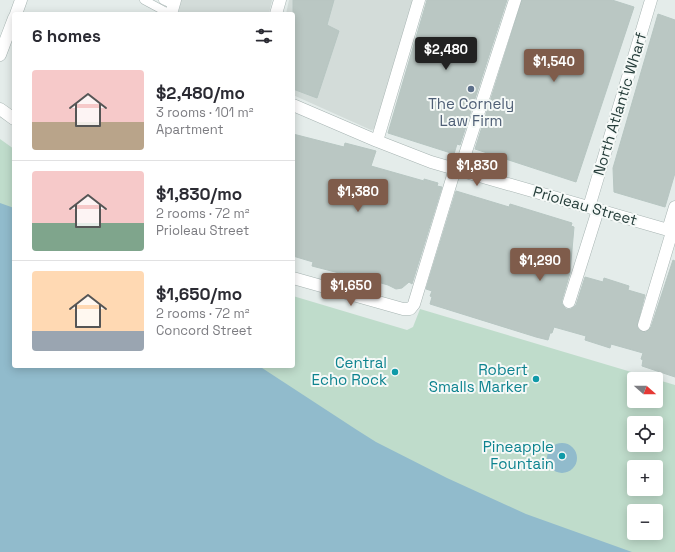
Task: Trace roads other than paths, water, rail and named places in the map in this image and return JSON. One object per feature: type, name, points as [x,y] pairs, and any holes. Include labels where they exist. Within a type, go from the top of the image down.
[{"type":"street","points":[[17,12],[21,0]]},
{"type":"street","points":[[277,12],[280,0]]},
{"type":"street","points":[[377,141],[419,0]]},
{"type":"street","points":[[295,279],[403,309],[410,309],[414,304],[515,0]]},
{"type":"street","name":"North Atlantic Wharf","points":[[570,302],[593,209],[651,0]]},
{"type":"street","points":[[0,55],[12,23]]},
{"type":"street","name":"Prioleau Street","points":[[295,106],[431,162],[672,231]]},
{"type":"street","points":[[0,109],[12,118]]},
{"type":"street","points":[[644,325],[672,231],[675,207]]},
{"type":"lane","points":[[144,0],[171,7]]},
{"type":"water","points":[[0,203],[12,207],[12,368],[262,368],[376,442],[447,478],[526,514],[632,552],[0,552]]},
{"type":"water","name":"Pineapple Fountain","points":[[562,443],[568,444],[576,452],[576,464],[568,472],[562,473],[556,472],[548,464],[547,458],[548,452],[556,444]]},
{"type":"place","name":"The Cornely Law Firm","points":[[471,89]]},
{"type":"place","name":"Central Echo Rock","points":[[395,372]]},
{"type":"place","name":"Robert Smalls Marker","points":[[536,379]]},
{"type":"place","name":"Pineapple Fountain","points":[[562,456]]}]
